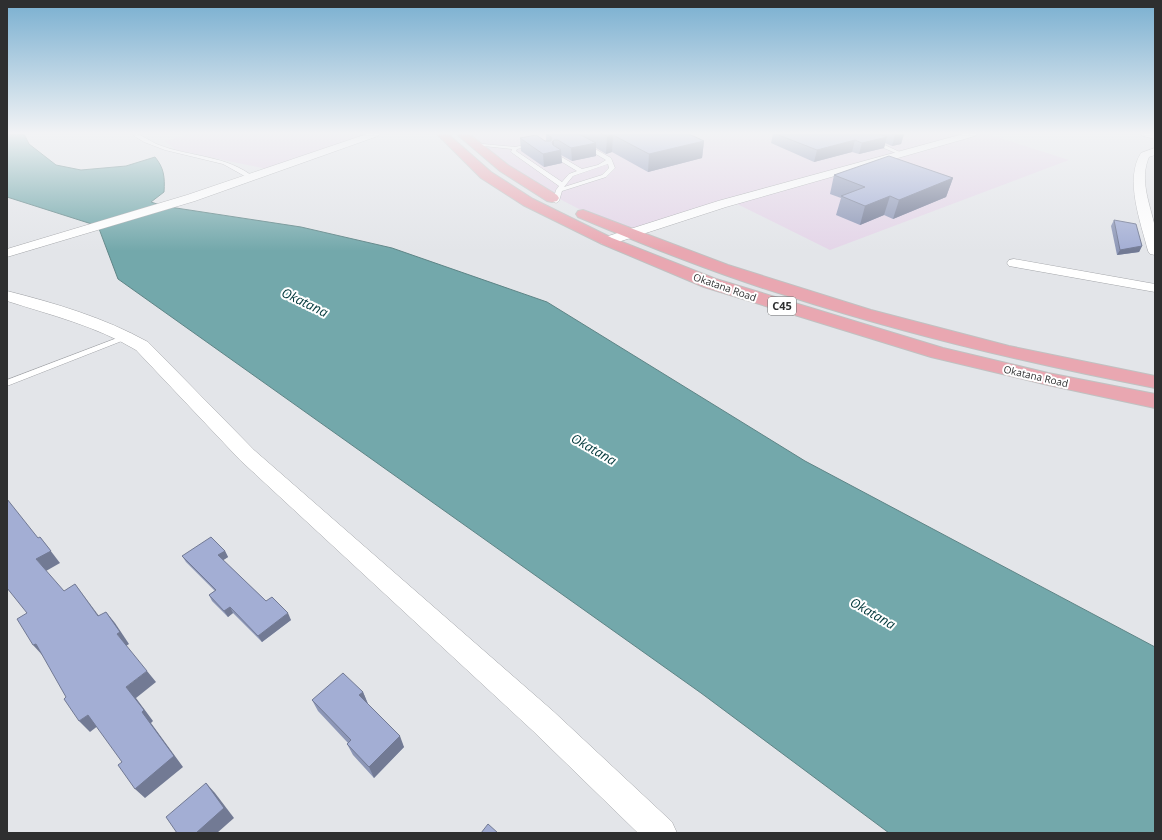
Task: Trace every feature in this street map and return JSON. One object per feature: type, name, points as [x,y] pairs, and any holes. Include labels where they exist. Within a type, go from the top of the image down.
[{"type":"main road","name":"Okatana Road","points":[[484,173],[548,213],[607,241],[710,283],[938,353],[1048,379],[1155,401]]},
{"type":"main road","name":"Okatana Road","points":[[516,173],[559,192],[632,234],[774,288],[943,337],[1155,382]]},
{"type":"street","points":[[7,253],[191,198],[265,173]]},
{"type":"street","points":[[607,241],[722,204],[829,173]]},
{"type":"street","points":[[1140,173],[1140,190],[1155,251]]},
{"type":"street","points":[[1014,263],[1155,288]]},
{"type":"street","points":[[7,296],[111,330],[128,337],[142,346],[247,455],[543,721],[661,833]]},
{"type":"lane","points":[[243,173],[252,178]]},
{"type":"lane","points":[[538,173],[559,192]]},
{"type":"lane","points":[[559,192],[566,179],[574,173]]},
{"type":"lane","points":[[559,192],[604,176],[607,173]]},
{"type":"lane","points":[[7,383],[128,337]]},
{"type":"shaded area","points":[[519,173],[1034,173],[830,250],[731,201],[632,233],[550,194]]},
{"type":"water","name":"Okatana","points":[[7,173],[163,173],[164,192],[151,202],[163,206],[301,227],[392,248],[547,302],[805,461],[1155,647],[1155,833],[889,833],[701,693],[118,279],[98,226],[7,197]]},
{"type":"building","points":[[839,173],[939,173],[953,178],[899,200],[890,196],[865,206],[841,196],[865,187],[834,175]]},
{"type":"building","points":[[1114,220],[1136,224],[1142,246],[1120,250]]},
{"type":"building","points":[[7,499],[38,538],[40,537],[51,551],[36,559],[64,591],[75,584],[98,616],[106,612],[120,632],[117,634],[147,671],[126,687],[144,710],[142,712],[174,756],[135,789],[118,765],[122,762],[88,715],[79,721],[64,699],[66,697],[36,644],[33,645],[17,619],[27,613],[7,588]]},
{"type":"building","points":[[211,537],[225,551],[218,555],[266,601],[272,597],[288,613],[258,636],[230,607],[224,611],[209,595],[216,590],[182,556]]},
{"type":"building","points":[[343,673],[363,692],[359,695],[400,736],[369,767],[347,744],[351,740],[312,700]]},
{"type":"building","points":[[206,783],[224,808],[196,833],[177,833],[166,817]]},
{"type":"building","points":[[488,824],[498,833],[481,833]]}]
